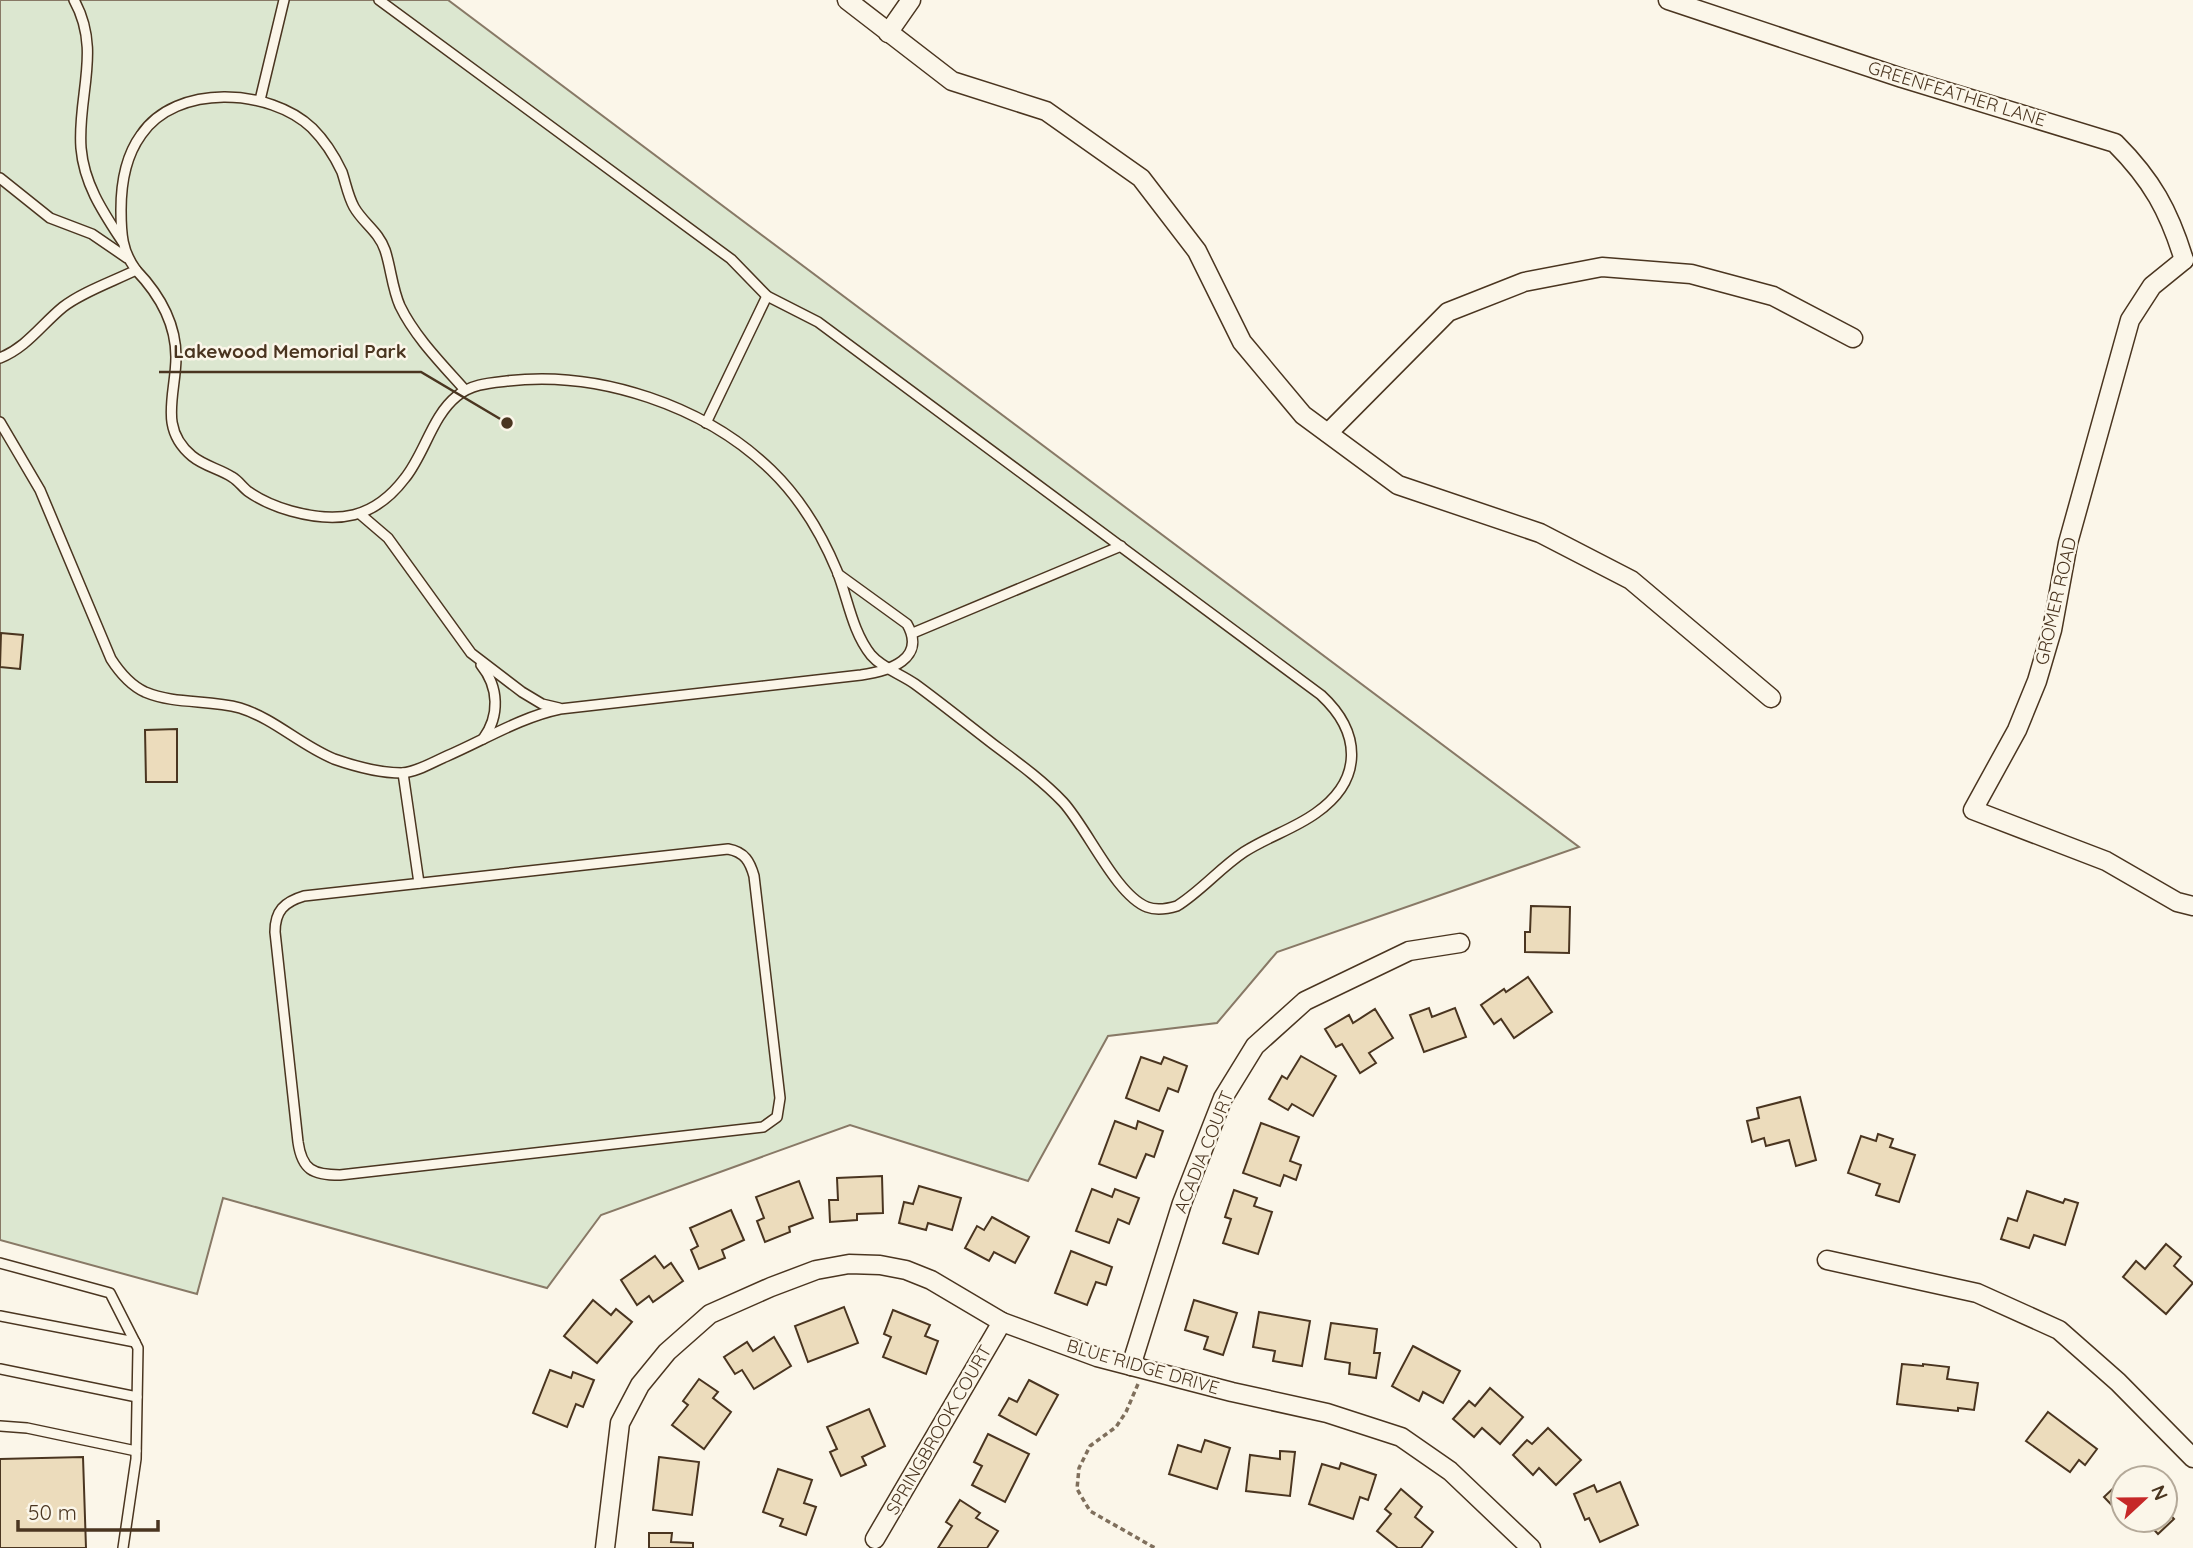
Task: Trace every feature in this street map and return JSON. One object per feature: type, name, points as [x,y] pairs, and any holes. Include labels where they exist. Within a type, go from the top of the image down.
[{"type":"street","points":[[847,0],[952,81],[1046,111],[1141,178],[1197,251],[1242,342],[1303,415],[1398,485],[1540,533],[1630,580],[1772,698]]},
{"type":"street","points":[[888,33],[911,0]]},
{"type":"street","name":"GREENFEATHER LANE","points":[[1668,0],[1902,78],[2115,143],[2137,165],[2163,204],[2188,264]]},
{"type":"street","name":"GROMER ROAD","points":[[2188,264],[2152,286],[2130,320],[2068,543],[2052,630],[2037,681],[2017,730],[1973,810],[2106,861],[2177,902],[2193,906]]},
{"type":"street","points":[[1328,433],[1448,312],[1524,282],[1602,267],[1691,274],[1773,296],[1853,338]]},
{"type":"street","name":"ACADIA COURT","points":[[1138,1368],[1182,1203],[1223,1098],[1255,1046],[1305,1001],[1326,990],[1409,951],[1460,943]]},
{"type":"street","points":[[1827,1260],[1977,1293],[2059,1330],[2118,1382],[2193,1458]]},
{"type":"street","name":"BLUE RIDGE DRIVE","points":[[605,1548],[620,1423],[640,1385],[667,1352],[709,1314],[816,1270],[849,1264],[880,1265],[931,1279],[1002,1322],[1097,1357],[1326,1413],[1401,1437],[1450,1471],[1531,1548]]},
{"type":"street","name":"SPRINGBROOK COURT","points":[[876,1539],[1002,1322]]},
{"type":"lane","points":[[74,0],[80,11],[88,41],[81,134],[85,170],[100,206],[123,244]]},
{"type":"lane","points":[[260,100],[285,0]]},
{"type":"lane","points":[[0,178],[50,218],[92,233],[127,258],[160,300],[173,332],[177,355],[172,421],[181,444],[200,462],[234,478],[248,491],[282,508],[304,514],[344,518],[374,507],[390,495],[405,478],[448,404],[465,390],[485,384],[524,379],[582,380],[606,384],[706,423],[754,455],[774,473],[809,517],[825,544],[859,635],[870,654],[881,665],[914,683],[1054,793],[1077,819],[1123,888],[1145,907],[1167,909],[1177,906],[1246,851],[1303,821],[1337,795],[1346,780],[1352,752],[1350,736],[1339,714],[1321,695],[818,322],[767,296],[731,259],[379,0]]},
{"type":"lane","points":[[127,258],[123,244],[121,197],[124,171],[141,134],[153,121],[167,110],[212,98],[236,97],[277,105],[313,129],[328,149],[341,171],[356,210],[384,247],[394,288],[410,323],[465,390]]},
{"type":"lane","points":[[0,358],[14,352],[64,306],[136,270]]},
{"type":"lane","points":[[706,423],[767,296]]},
{"type":"lane","points":[[0,422],[40,490],[100,637],[111,659],[128,682],[162,698],[237,707],[270,720],[333,758],[375,770],[403,773],[424,767],[537,715],[560,709],[861,675],[890,668],[910,653],[914,643],[913,634],[898,616],[838,574]]},
{"type":"lane","points":[[360,514],[388,538],[485,670],[496,700],[490,729],[481,741]]},
{"type":"lane","points":[[913,634],[1121,546]]},
{"type":"lane","points":[[471,653],[522,692],[542,704],[560,709]]},
{"type":"lane","points":[[403,773],[419,883]]},
{"type":"lane","points":[[736,850],[748,859],[754,876],[780,1098],[777,1117],[763,1127],[340,1175],[318,1174],[310,1169],[303,1163],[298,1142],[275,932],[277,913],[283,905],[304,896],[419,883],[736,850]]},
{"type":"lane","points":[[0,1264],[110,1293],[138,1348],[136,1451],[123,1548]]},
{"type":"lane","points":[[0,1315],[135,1342]]},
{"type":"lane","points":[[0,1369],[137,1397]]},
{"type":"lane","points":[[0,1426],[136,1451]]},
{"type":"path","points":[[1138,1368],[1126,1412],[1116,1427],[1090,1446],[1079,1468],[1077,1489],[1090,1511],[1154,1548]]},
{"type":"green space","points":[[0,0],[448,0],[1579,847],[1277,952],[1217,1023],[1108,1036],[1028,1181],[850,1125],[601,1215],[547,1288],[223,1198],[197,1294],[0,1240]]},
{"type":"building","points":[[1,633],[23,635],[20,669],[0,667]]},
{"type":"building","points":[[177,729],[177,782],[146,782],[145,730]]},
{"type":"building","points":[[1531,906],[1570,907],[1569,953],[1525,952],[1525,932],[1530,932]]},
{"type":"building","points":[[1528,977],[1552,1012],[1514,1038],[1501,1019],[1494,1024],[1481,1005]]},
{"type":"building","points":[[1429,1008],[1432,1017],[1455,1008],[1466,1037],[1424,1052],[1410,1015]]},
{"type":"building","points":[[1375,1009],[1393,1038],[1369,1053],[1376,1063],[1360,1073],[1342,1044],[1336,1047],[1325,1029],[1349,1015],[1353,1023]]},
{"type":"building","points":[[1301,1056],[1336,1076],[1313,1116],[1292,1104],[1288,1110],[1269,1099],[1282,1076],[1287,1079]]},
{"type":"building","points":[[1141,1057],[1161,1064],[1164,1057],[1187,1066],[1178,1092],[1168,1088],[1159,1111],[1126,1098]]},
{"type":"building","points":[[1800,1097],[1816,1160],[1796,1166],[1789,1140],[1766,1146],[1764,1138],[1752,1142],[1747,1121],[1759,1118],[1757,1108]]},
{"type":"building","points":[[1115,1121],[1136,1129],[1138,1121],[1163,1131],[1154,1157],[1146,1154],[1136,1178],[1099,1164]]},
{"type":"building","points":[[1261,1123],[1299,1137],[1290,1161],[1301,1165],[1296,1180],[1284,1175],[1280,1186],[1243,1173]]},
{"type":"building","points":[[1878,1134],[1893,1139],[1890,1147],[1915,1155],[1899,1202],[1876,1195],[1880,1184],[1848,1173],[1861,1136],[1876,1141]]},
{"type":"building","points":[[882,1176],[883,1213],[857,1214],[857,1220],[830,1222],[829,1200],[838,1200],[837,1178]]},
{"type":"building","points":[[799,1181],[813,1218],[789,1227],[790,1232],[765,1242],[757,1221],[764,1218],[756,1197]]},
{"type":"building","points":[[919,1186],[961,1198],[952,1230],[928,1223],[926,1230],[899,1223],[904,1202],[913,1204]]},
{"type":"building","points":[[1092,1189],[1112,1197],[1115,1189],[1139,1198],[1129,1224],[1118,1219],[1109,1243],[1076,1231]]},
{"type":"building","points":[[1234,1190],[1257,1198],[1254,1206],[1272,1212],[1258,1254],[1223,1243],[1231,1219],[1225,1217]]},
{"type":"building","points":[[2027,1191],[2063,1203],[2065,1199],[2078,1203],[2065,1245],[2034,1235],[2029,1248],[2001,1239],[2008,1218],[2017,1221]]},
{"type":"building","points":[[731,1210],[744,1240],[722,1250],[725,1258],[699,1269],[691,1250],[698,1246],[690,1228]]},
{"type":"building","points":[[992,1217],[1029,1237],[1015,1263],[994,1252],[989,1261],[965,1248],[977,1226],[984,1230]]},
{"type":"building","points":[[2166,1244],[2181,1257],[2174,1266],[2193,1283],[2166,1314],[2123,1277],[2136,1261],[2145,1269]]},
{"type":"building","points":[[1071,1251],[1112,1267],[1106,1285],[1096,1282],[1087,1305],[1055,1293]]},
{"type":"building","points":[[655,1256],[664,1268],[671,1263],[683,1281],[653,1302],[649,1296],[637,1305],[621,1280]]},
{"type":"building","points":[[593,1300],[611,1315],[616,1309],[632,1322],[597,1363],[564,1336]]},
{"type":"building","points":[[1194,1300],[1237,1313],[1223,1355],[1204,1349],[1208,1337],[1185,1330]]},
{"type":"building","points":[[844,1307],[858,1343],[808,1362],[795,1326]]},
{"type":"building","points":[[893,1310],[930,1325],[925,1336],[938,1341],[926,1374],[883,1357],[891,1337],[884,1334]]},
{"type":"building","points":[[1259,1312],[1310,1321],[1302,1366],[1273,1361],[1275,1351],[1253,1347]]},
{"type":"building","points":[[1331,1323],[1377,1329],[1374,1353],[1380,1353],[1376,1378],[1349,1374],[1350,1363],[1325,1359]]},
{"type":"building","points":[[774,1337],[791,1366],[754,1389],[742,1370],[735,1374],[724,1357],[747,1342],[753,1351]]},
{"type":"building","points":[[1413,1346],[1460,1371],[1443,1403],[1423,1392],[1419,1401],[1392,1386]]},
{"type":"building","points":[[1902,1364],[1949,1367],[1947,1379],[1978,1383],[1974,1410],[1958,1408],[1958,1411],[1897,1404]]},
{"type":"building","points":[[550,1370],[571,1378],[573,1372],[594,1380],[583,1407],[576,1404],[567,1427],[533,1413]]},
{"type":"building","points":[[699,1379],[718,1392],[713,1398],[731,1412],[704,1449],[672,1425],[688,1405],[683,1401]]},
{"type":"building","points":[[1029,1380],[1058,1395],[1036,1435],[999,1415],[1009,1398],[1017,1402]]},
{"type":"building","points":[[1490,1388],[1523,1417],[1500,1444],[1482,1428],[1474,1437],[1453,1419],[1469,1401],[1475,1406]]},
{"type":"building","points":[[869,1409],[885,1446],[862,1457],[866,1465],[841,1476],[830,1452],[837,1449],[827,1427]]},
{"type":"building","points":[[2048,1412],[2097,1449],[2085,1465],[2079,1460],[2070,1472],[2026,1441]]},
{"type":"building","points":[[1548,1428],[1581,1460],[1556,1485],[1539,1468],[1533,1475],[1513,1455],[1527,1440],[1532,1444]]},
{"type":"building","points":[[988,1434],[1029,1454],[1005,1502],[972,1485],[982,1466],[974,1462]]},
{"type":"building","points":[[1205,1440],[1230,1448],[1217,1489],[1169,1474],[1178,1445],[1201,1452]]},
{"type":"building","points":[[1280,1451],[1295,1452],[1290,1496],[1246,1491],[1250,1455],[1280,1459]]},
{"type":"building","points":[[83,1457],[86,1548],[0,1548],[0,1459]]},
{"type":"building","points":[[659,1457],[699,1462],[692,1515],[653,1510]]},
{"type":"building","points":[[1341,1463],[1376,1475],[1368,1500],[1360,1497],[1353,1519],[1309,1504],[1322,1464],[1339,1469]]},
{"type":"building","points":[[778,1469],[812,1480],[804,1503],[816,1507],[806,1535],[780,1526],[783,1519],[763,1512]]},
{"type":"building","points":[[1620,1482],[1638,1525],[1600,1542],[1589,1518],[1585,1520],[1574,1494],[1594,1485],[1597,1492]]},
{"type":"building","points":[[1401,1489],[1422,1507],[1415,1517],[1433,1532],[1421,1548],[1398,1548],[1377,1531],[1391,1514],[1385,1509]]},
{"type":"building","points":[[960,1500],[980,1513],[976,1518],[998,1531],[987,1548],[938,1548],[952,1526],[946,1522]]},
{"type":"building","points":[[649,1533],[672,1533],[671,1542],[693,1543],[693,1548],[649,1548]]},
{"type":"place","name":"Lakewood Memorial Park","points":[[507,423]]}]
